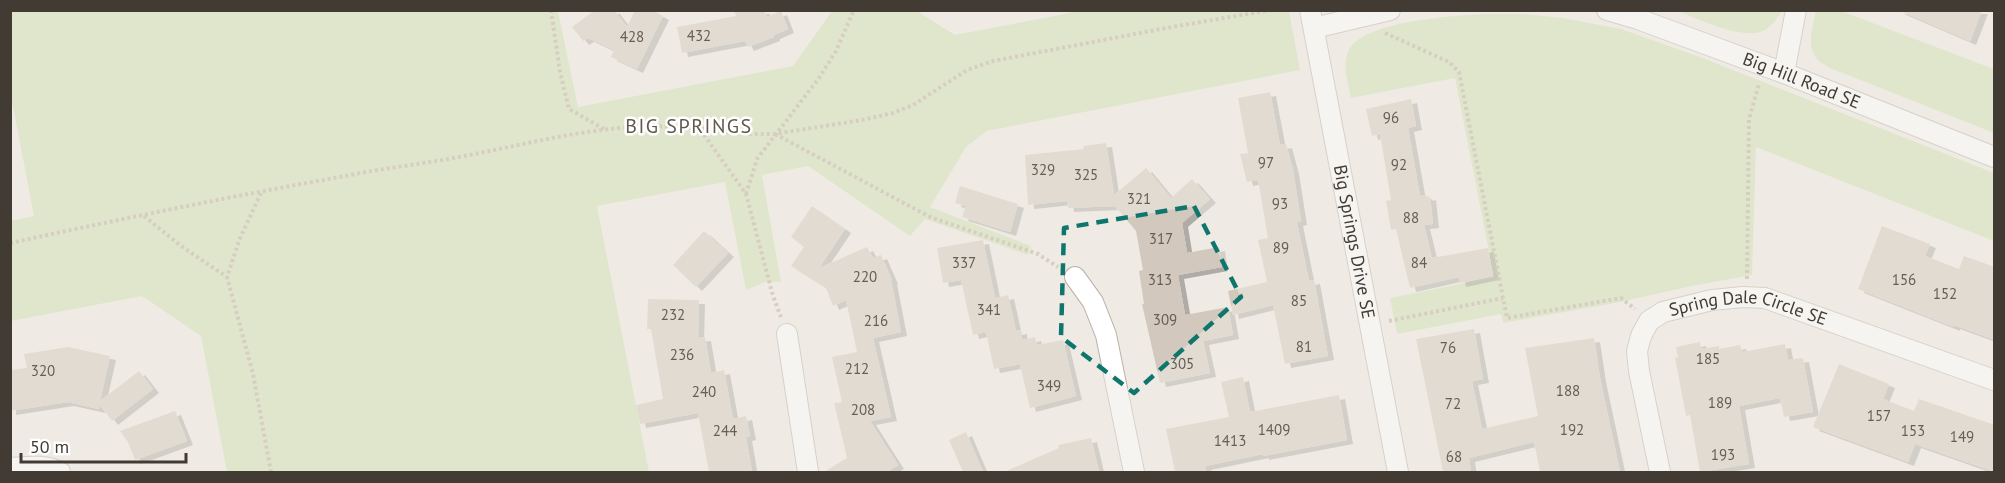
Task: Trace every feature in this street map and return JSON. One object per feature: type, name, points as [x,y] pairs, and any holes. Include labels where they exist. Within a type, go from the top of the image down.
[{"type":"street","points":[[1312,19],[1390,10]]},
{"type":"street","name":"Big Hill Road SE","points":[[1607,10],[1638,19],[1784,73],[1995,157]]},
{"type":"street","points":[[1784,73],[1796,10]]},
{"type":"street","name":"Big Springs Drive SE","points":[[1312,19],[1398,472]]},
{"type":"street","points":[[1075,277],[1093,302],[1106,334],[1134,472]]},
{"type":"street","name":"Spring Dale Circle SE","points":[[1660,472],[1637,351],[1641,336],[1649,321],[1663,312],[1712,300],[1766,298],[1995,380]]},
{"type":"street","points":[[787,334],[808,472]]},
{"type":"street","points":[[10,468],[40,467],[60,472]]},
{"type":"path","points":[[550,10],[560,72],[569,109],[604,129]]},
{"type":"path","points":[[746,194],[757,159],[819,78],[836,51],[854,10]]},
{"type":"path","points":[[10,243],[261,192],[604,129],[675,126],[746,134],[774,134],[834,126],[913,105],[967,70],[993,61],[1271,10]]},
{"type":"path","points":[[1376,29],[1449,62],[1459,72],[1507,318],[1621,297],[1649,321]]},
{"type":"path","points":[[1748,297],[1749,119],[1763,66]]},
{"type":"path","points":[[700,129],[746,194],[773,296],[787,334]]},
{"type":"path","points":[[774,134],[930,217],[1038,254],[1075,277]]},
{"type":"path","points":[[261,192],[240,238],[227,277],[253,374],[271,472]]},
{"type":"path","points":[[144,216],[181,246],[227,277]]},
{"type":"path","points":[[1371,325],[1503,298]]},
{"type":"highlighted area","points":[[1194,206],[1241,297],[1134,393],[1061,337],[1064,228]]},
{"type":"green space","points":[[11,10],[558,11],[578,107],[793,66],[832,11],[917,11],[955,35],[1080,11],[1289,11],[1300,70],[987,131],[966,147],[930,207],[1031,246],[1028,255],[925,219],[910,236],[808,166],[762,175],[781,282],[765,282],[746,290],[725,182],[597,206],[649,472],[227,472],[201,336],[142,296],[11,321],[11,221],[34,216],[11,96]]},
{"type":"green space","points":[[1677,11],[1782,11],[1763,31],[1743,33]]},
{"type":"green space","points":[[1816,11],[1841,11],[1994,69],[1994,133],[1821,63],[1814,54],[1811,42]]},
{"type":"green space","points":[[1482,14],[1523,14],[1563,18],[1621,29],[1700,57],[1994,173],[1994,241],[1756,147],[1752,275],[1503,323],[1501,314],[1397,334],[1390,298],[1494,277],[1455,78],[1351,98],[1346,73],[1347,54],[1360,39],[1392,26]]},
{"type":"building","points":[[595,10],[614,10],[627,27],[635,10],[652,10],[663,16],[637,69],[611,57],[614,50],[588,38],[583,41],[572,27]]},
{"type":"building","points":[[734,10],[764,10],[767,17],[781,11],[788,29],[748,47],[745,41],[682,53],[677,27],[736,16]]},
{"type":"building","points":[[1898,10],[1982,10],[1970,41]]},
{"type":"building","points":[[1270,92],[1280,145],[1286,144],[1293,170],[1301,221],[1297,222],[1309,281],[1314,280],[1328,356],[1285,364],[1273,305],[1233,315],[1228,291],[1267,282],[1258,240],[1268,238],[1258,180],[1247,182],[1240,154],[1248,153],[1238,98]]},
{"type":"building","points":[[1411,99],[1416,126],[1408,128],[1420,196],[1430,196],[1433,224],[1424,225],[1432,258],[1488,248],[1493,276],[1460,283],[1459,277],[1410,288],[1396,229],[1391,230],[1386,201],[1391,200],[1380,134],[1372,136],[1366,109]]},
{"type":"building","points":[[1106,143],[1114,195],[1146,168],[1171,198],[1192,179],[1210,199],[1182,223],[1187,253],[1219,247],[1222,267],[1178,275],[1185,315],[1228,307],[1233,335],[1203,341],[1210,373],[1160,383],[1142,304],[1144,304],[1139,271],[1143,270],[1136,231],[1115,206],[1068,208],[1067,201],[1028,205],[1025,155],[1084,149],[1083,146]]},
{"type":"building","points":[[960,186],[1018,204],[1010,232],[962,217],[966,206],[955,203]]},
{"type":"building","points":[[812,206],[845,229],[819,268],[867,247],[873,258],[881,255],[892,280],[901,332],[873,338],[891,417],[870,421],[898,465],[887,472],[824,472],[847,458],[834,403],[842,402],[832,357],[857,352],[846,300],[833,306],[826,288],[791,266],[804,247],[791,237]]},
{"type":"building","points":[[1882,226],[1930,244],[1925,256],[1959,269],[1964,256],[1995,267],[1995,340],[1954,325],[1954,327],[1858,289]]},
{"type":"building","points":[[704,231],[728,253],[696,287],[673,265]]},
{"type":"building","points":[[983,240],[995,298],[1008,295],[1016,331],[1021,330],[1022,340],[1035,337],[1037,345],[1063,340],[1076,396],[1030,408],[1020,364],[994,369],[986,332],[973,335],[961,280],[943,283],[937,248]]},
{"type":"building","points":[[648,299],[699,300],[698,338],[705,337],[711,373],[724,370],[733,419],[746,416],[750,436],[746,437],[752,472],[709,472],[698,413],[640,424],[636,405],[663,399],[651,329],[647,329]]},
{"type":"building","points":[[1474,329],[1483,379],[1472,381],[1482,429],[1538,416],[1525,348],[1594,338],[1620,472],[1540,472],[1534,442],[1469,458],[1471,472],[1443,472],[1416,339]]},
{"type":"building","points":[[1700,342],[1701,349],[1719,346],[1719,349],[1740,345],[1742,352],[1785,344],[1788,360],[1803,358],[1813,412],[1784,417],[1780,398],[1739,406],[1749,464],[1700,472],[1690,415],[1686,416],[1675,358],[1678,357],[1676,347]]},
{"type":"building","points":[[68,347],[110,356],[100,401],[139,371],[153,389],[112,421],[100,405],[99,409],[68,402],[10,411],[10,370],[27,368],[24,354]]},
{"type":"building","points":[[1839,364],[1889,384],[1883,399],[1914,411],[1919,399],[1995,425],[1995,472],[1915,444],[1908,462],[1813,427]]},
{"type":"building","points":[[1243,377],[1250,412],[1339,395],[1347,440],[1205,466],[1206,472],[1175,472],[1166,429],[1229,417],[1221,382]]},
{"type":"building","points":[[175,411],[187,441],[135,460],[128,442],[120,431]]},
{"type":"building","points":[[966,432],[983,472],[963,472],[949,440]]},
{"type":"building","points":[[1091,438],[1099,472],[1004,472],[1059,448],[1058,445]]},
{"type":"district","name":"BIG SPRINGS","points":[[689,126]]}]
